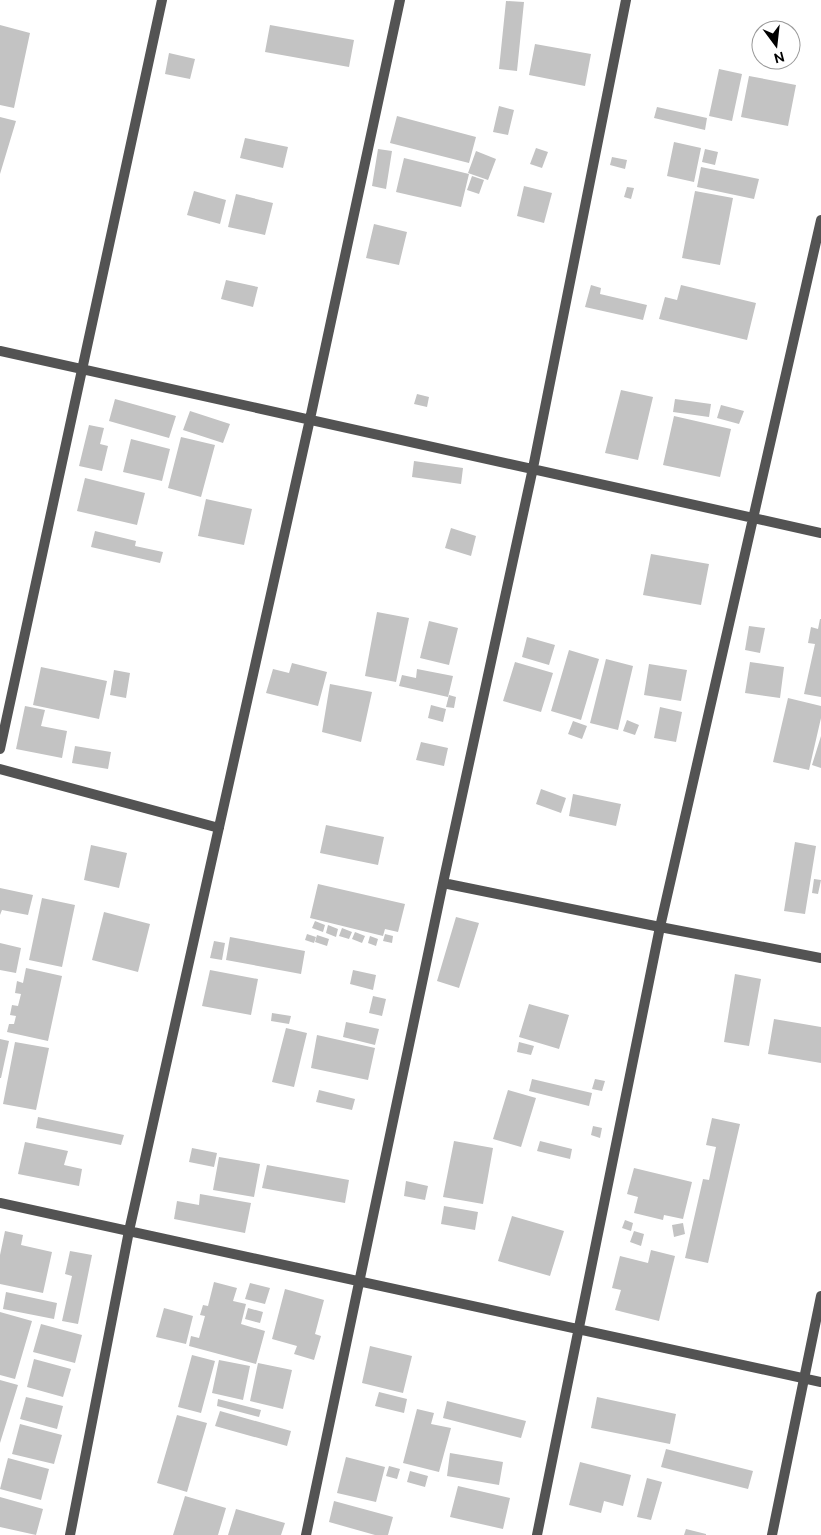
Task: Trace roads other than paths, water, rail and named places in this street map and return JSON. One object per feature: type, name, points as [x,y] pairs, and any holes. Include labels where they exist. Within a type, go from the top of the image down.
[{"type":"street","points":[[0,749],[162,0]]},
{"type":"street","points":[[70,1535],[129,1231],[310,419],[400,0]]},
{"type":"street","points":[[306,1535],[443,882],[533,468],[626,0]]},
{"type":"street","points":[[537,1535],[660,927],[821,220]]},
{"type":"street","points":[[0,351],[821,532]]},
{"type":"street","points":[[0,769],[219,828]]},
{"type":"street","points":[[443,882],[821,958]]},
{"type":"street","points":[[0,1203],[821,1382]]},
{"type":"street","points":[[772,1535],[821,1296]]}]
